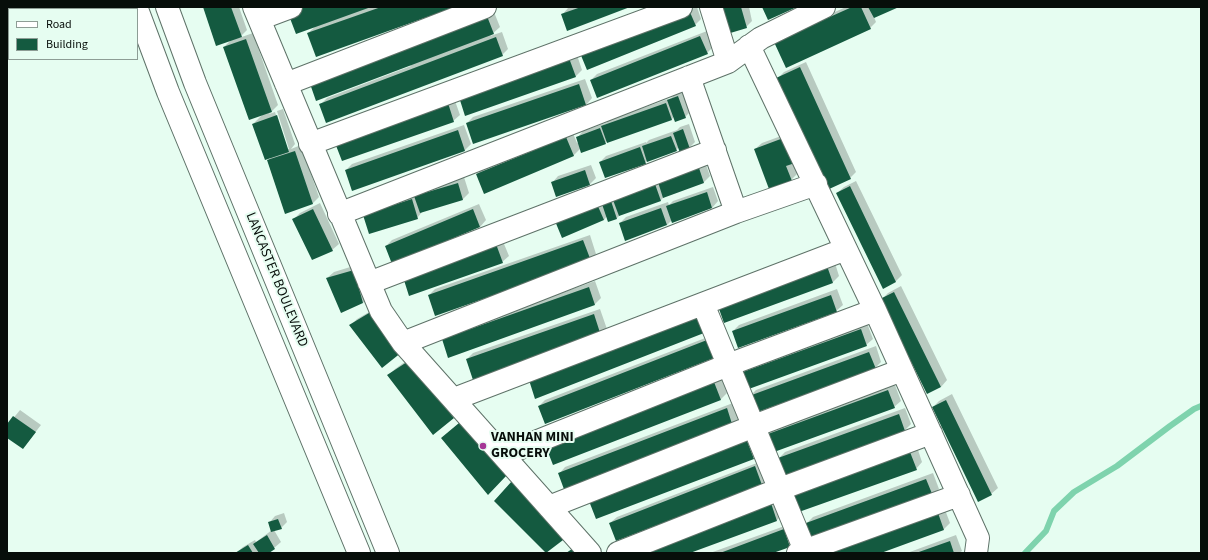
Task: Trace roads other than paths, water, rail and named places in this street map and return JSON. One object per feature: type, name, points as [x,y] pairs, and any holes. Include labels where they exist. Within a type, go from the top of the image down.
[{"type":"street","name":"LANCASTER BOULEVARD","points":[[166,7],[388,553]]},
{"type":"street","points":[[290,7],[256,13],[339,214],[381,311],[403,343],[590,553]]},
{"type":"street","points":[[286,84],[485,7]]},
{"type":"street","points":[[310,144],[681,7]]},
{"type":"street","points":[[711,7],[728,62]]},
{"type":"street","points":[[339,214],[728,62],[761,38],[824,7]]},
{"type":"street","name":"LANCASTER BOULEVARD","points":[[138,11],[168,92],[359,553]]},
{"type":"street","points":[[749,46],[875,310],[959,495],[978,538],[976,553]]},
{"type":"street","points":[[689,77],[736,212]]},
{"type":"street","points":[[369,283],[715,150]]},
{"type":"street","points":[[403,343],[736,212],[816,184]]},
{"type":"street","points":[[454,399],[846,249]]},
{"type":"street","points":[[703,304],[780,490],[803,552],[959,495]]},
{"type":"street","points":[[503,455],[728,365],[875,310]]},
{"type":"street","points":[[549,507],[754,426],[902,370]]},
{"type":"street","points":[[618,553],[931,433]]},
{"type":"waterway","points":[[1025,553],[1046,531],[1054,511],[1074,492],[1117,466],[1170,426],[1194,409],[1201,406]]},
{"type":"place","name":"VANHAN MINI GROCERY","points":[[483,446]]}]
